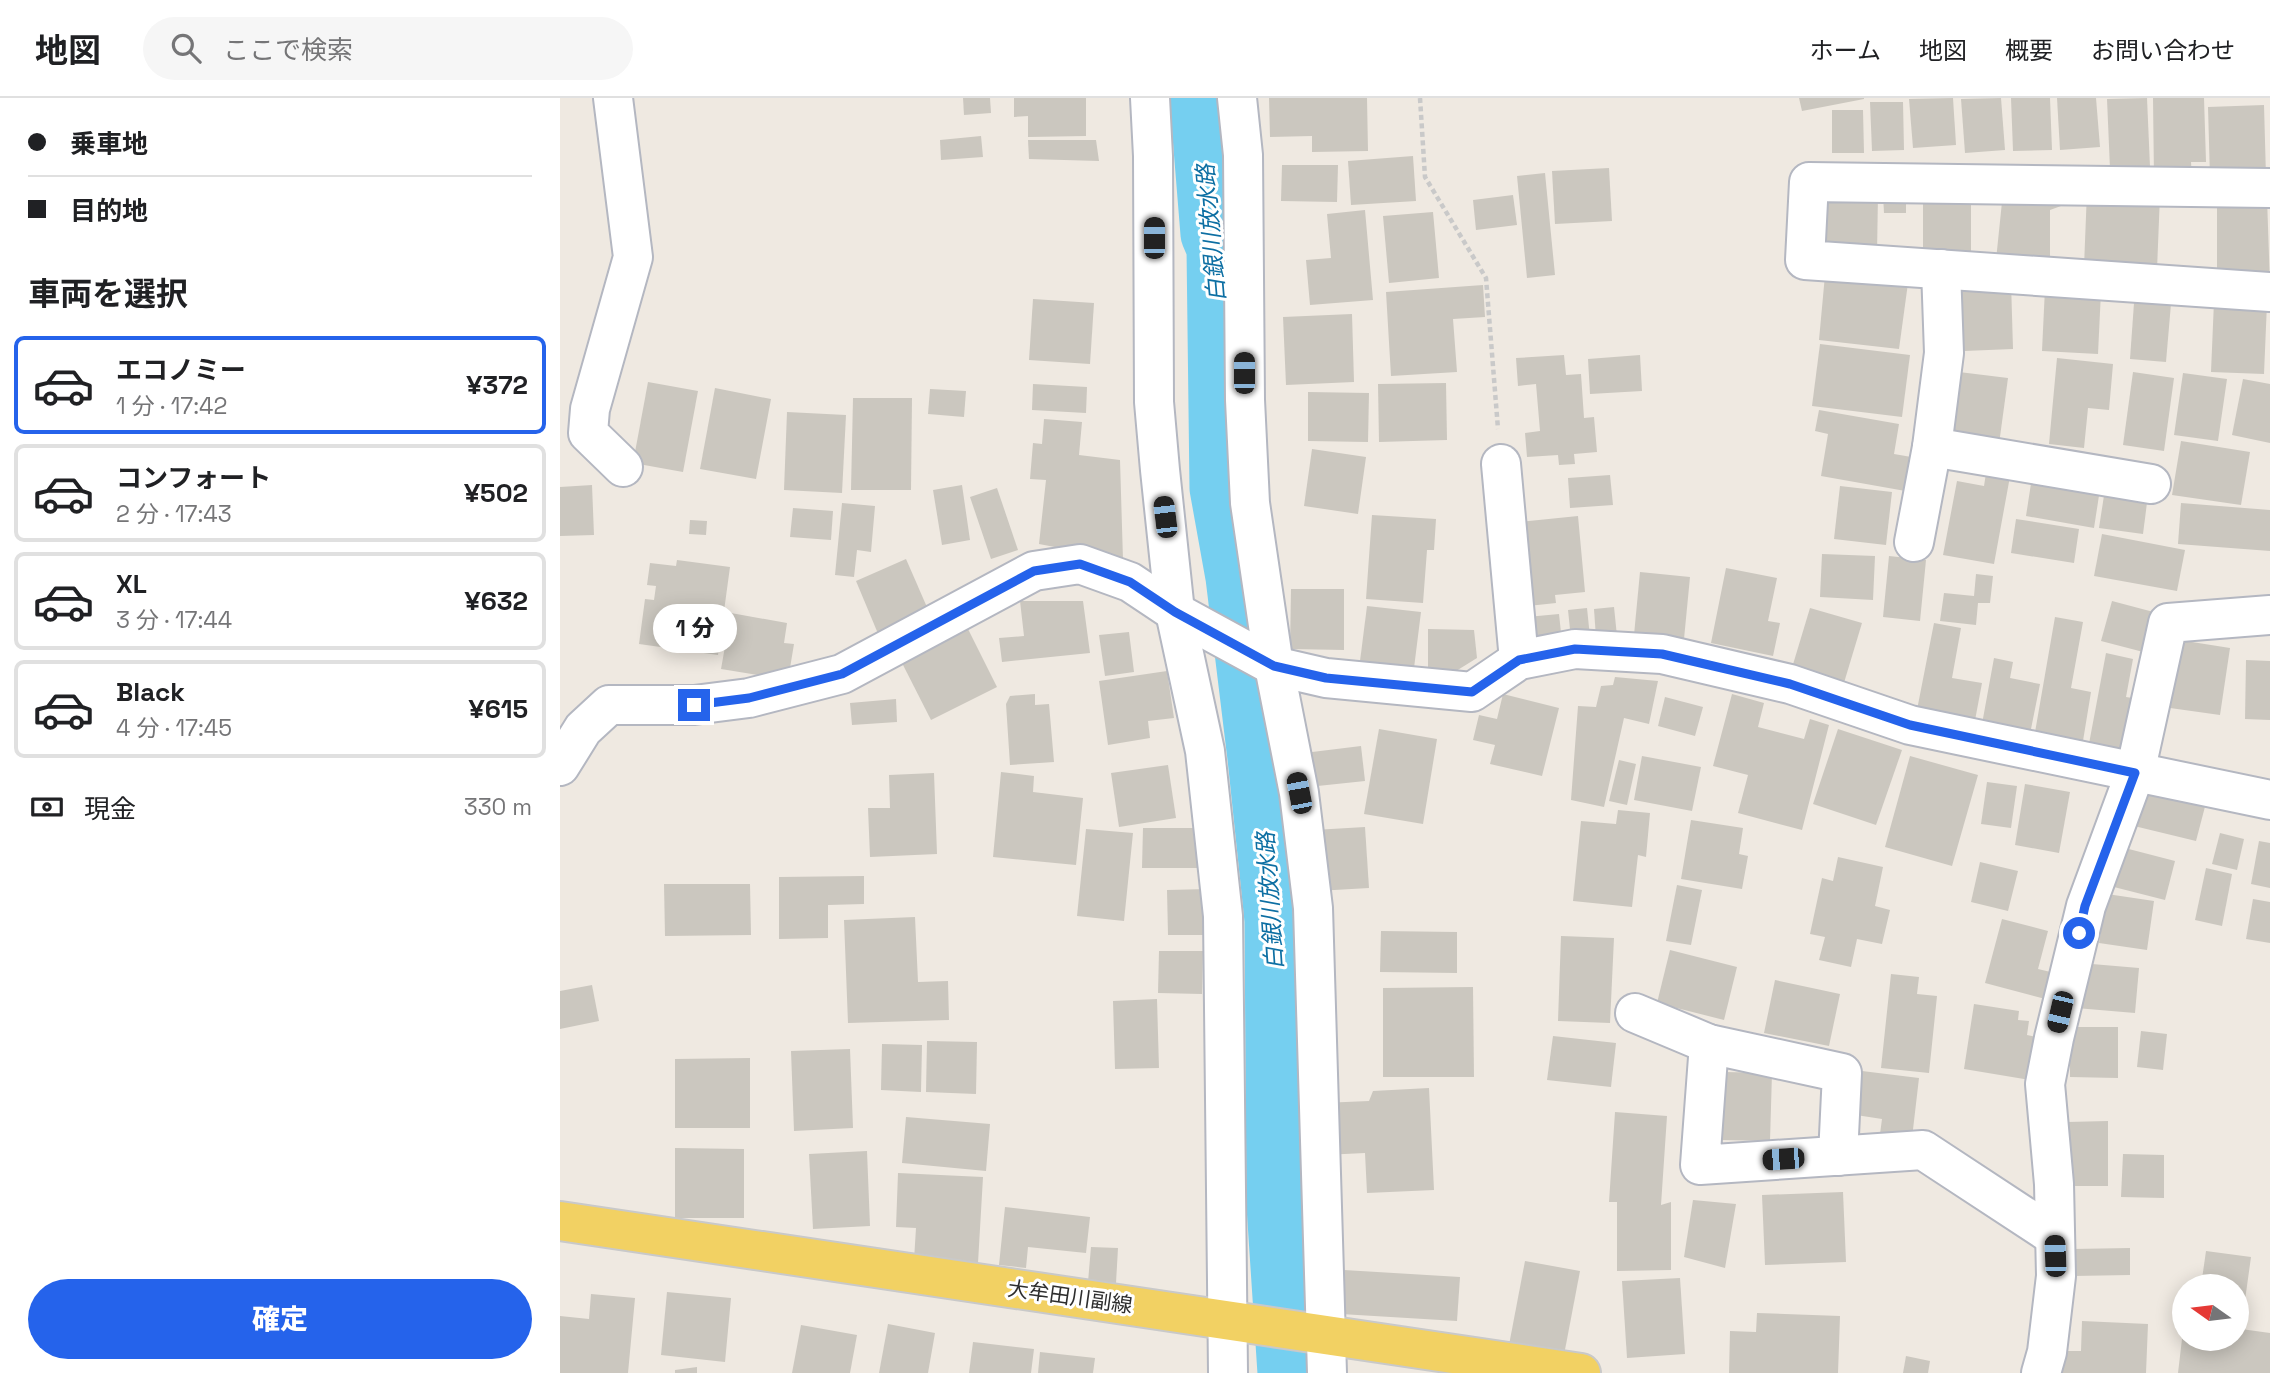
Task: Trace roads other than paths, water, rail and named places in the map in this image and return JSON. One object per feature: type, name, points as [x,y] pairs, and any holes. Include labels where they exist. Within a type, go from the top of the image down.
[{"type":"main road","name":"大牟田川副線","points":[[560,1221],[1581,1373]]},
{"type":"street","points":[[613,98],[633,257],[590,409],[589,433],[624,467]]},
{"type":"street","points":[[1150,98],[1153,156],[1154,402],[1175,612],[1205,751],[1223,916],[1234,1321],[1228,1373]]},
{"type":"street","points":[[1237,98],[1243,156],[1245,400],[1250,503],[1274,666],[1299,793],[1312,908],[1323,1335],[1327,1373]]},
{"type":"street","points":[[2270,188],[1809,182],[1805,260],[2270,292]]},
{"type":"street","points":[[1914,542],[1932,447],[1944,353],[1941,269]]},
{"type":"street","points":[[1932,447],[2151,484]]},
{"type":"street","points":[[1501,464],[1519,660]]},
{"type":"street","points":[[560,766],[583,729],[609,705],[694,705],[749,698],[842,674],[1034,571],[1080,564],[1130,582],[1175,612],[1274,666],[1326,678],[1472,692],[1519,660],[1575,649],[1662,654],[1790,684],[1910,725],[2270,800]]},
{"type":"street","points":[[2041,1373],[2047,1352],[2056,1276],[2053,1184],[2045,1084],[2085,906],[2135,773],[2168,623],[2270,615]]},
{"type":"street","points":[[1635,1013],[1709,1044],[1842,1073],[1838,1156]]},
{"type":"street","points":[[1709,1044],[1700,1165],[1923,1150],[2054,1236]]},
{"type":"waterway","name":"白銀川放水路","points":[[1200,98],[1211,234],[1217,248],[1220,488],[1236,577],[1275,920],[1277,1206],[1288,1373]]}]
